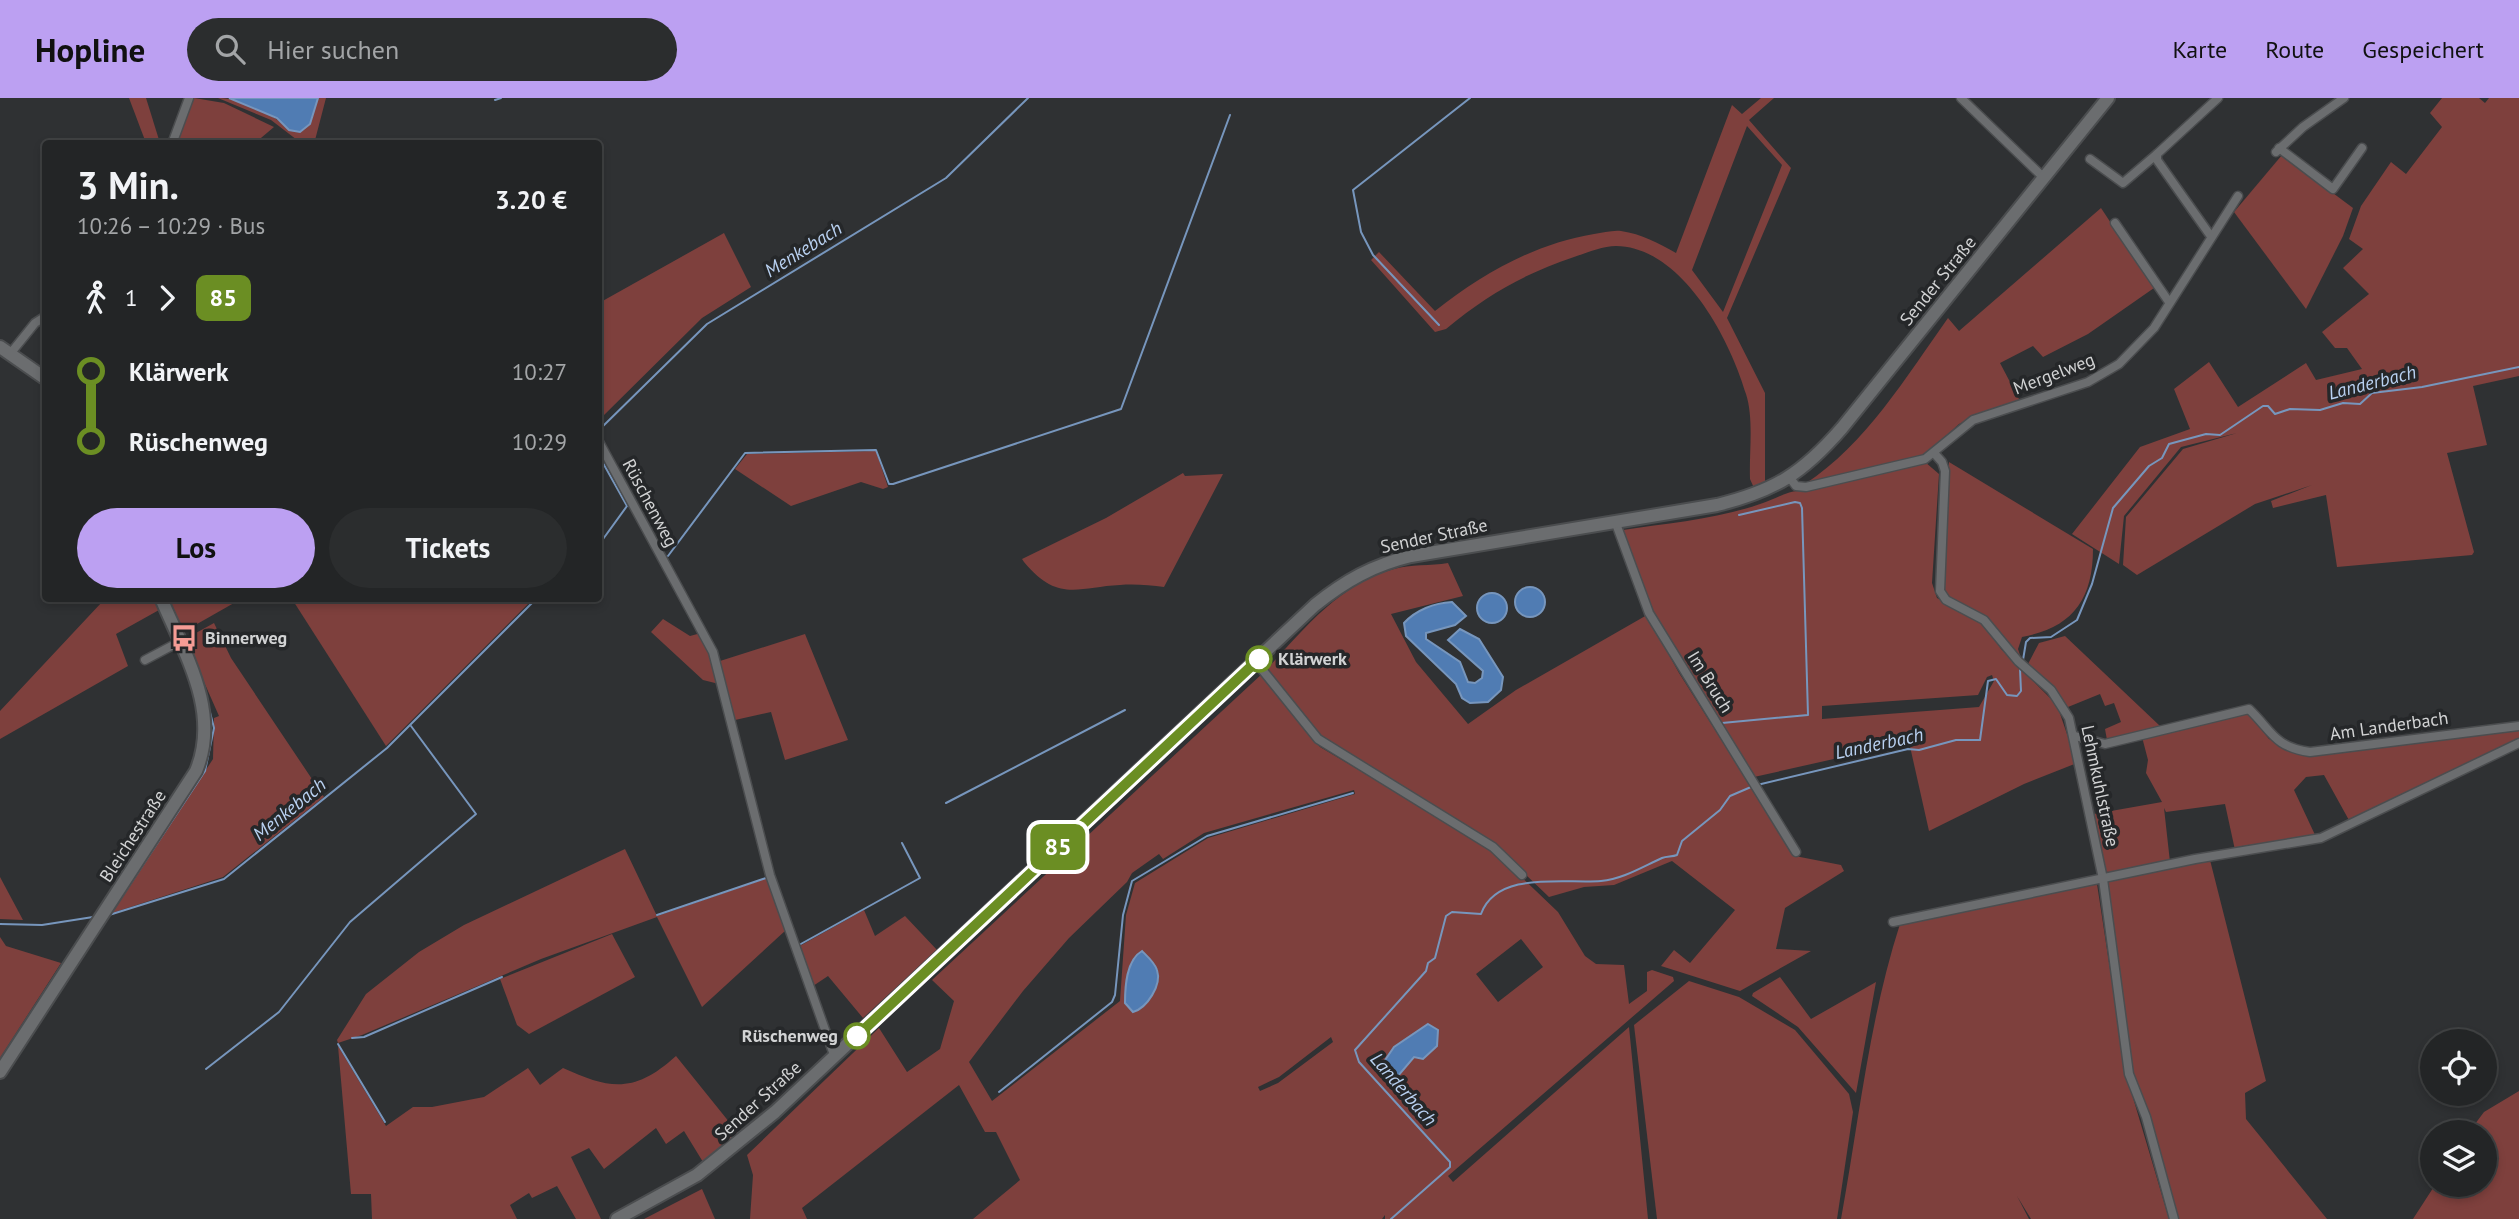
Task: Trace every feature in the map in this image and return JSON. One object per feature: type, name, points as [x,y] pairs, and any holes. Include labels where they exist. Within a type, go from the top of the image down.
[{"type":"main road","name":"Sender Straße","points":[[617,1219],[707,1168],[775,1112],[1333,591],[1371,567],[1411,555],[1753,496],[1790,478],[1811,461],[1842,428],[2108,98]]},
{"type":"main road","points":[[5,351],[42,376]]},
{"type":"main road","name":"Bleichestraße","points":[[0,1072],[196,771],[202,757],[206,729],[203,704],[162,602]]},
{"type":"street","points":[[173,140],[189,98]]},
{"type":"street","points":[[1961,98],[2043,177]]},
{"type":"street","points":[[2090,159],[2123,183],[2218,98]]},
{"type":"street","points":[[2344,98],[2303,127],[2278,150],[2333,189],[2362,148]]},
{"type":"street","points":[[2157,154],[2157,160],[2210,235]]},
{"type":"street","name":"Mergelweg","points":[[1934,453],[1961,427],[1973,420],[2088,382],[2119,364],[2142,343],[2210,235],[2238,196]]},
{"type":"street","points":[[2115,223],[2169,302]]},
{"type":"street","points":[[5,351],[42,319]]},
{"type":"street","name":"Rüschenweg","points":[[602,447],[713,652],[769,875],[834,1055]]},
{"type":"street","points":[[1790,478],[1796,486],[1806,487],[1925,459],[1934,453]]},
{"type":"street","name":"Lehmkuhlstraße","points":[[1934,453],[1942,462],[1945,471],[1940,591],[1946,600],[1984,620],[2018,662],[2051,690],[2069,718],[2075,736],[2103,879],[2129,1074],[2146,1117],[2174,1219]]},
{"type":"street","name":"Im Bruch","points":[[1615,521],[1649,613],[1796,852]]},
{"type":"street","points":[[145,660],[179,642]]},
{"type":"street","points":[[1256,662],[1318,739],[1493,847],[1521,875]]},
{"type":"street","name":"Am Landerbach","points":[[2075,736],[2105,744],[2249,709],[2275,739],[2285,746],[2310,752],[2519,726]]},
{"type":"street","points":[[1893,922],[2195,859],[2321,838],[2519,743]]},
{"type":"shaded area","points":[[129,98],[146,98],[159,140],[145,140]]},
{"type":"shaded area","points":[[194,98],[224,103],[274,127],[259,140],[177,140]]},
{"type":"shaded area","points":[[218,98],[237,100],[256,107],[289,130],[310,124],[318,98],[326,98],[315,140],[297,140],[271,120]]},
{"type":"shaded area","points":[[1761,98],[1774,98],[1749,120],[1791,168],[1727,318],[1765,393],[1765,483],[1754,488],[1750,479],[1750,414],[1739,372],[1715,323],[1700,300],[1682,279],[1662,262],[1640,250],[1616,246],[1595,250],[1522,278],[1476,306],[1446,329],[1435,332],[1371,260],[1379,252],[1435,311],[1510,262],[1572,239],[1608,232],[1629,232],[1676,253],[1732,105],[1742,114]],"holes":[[[1747,126],[1782,165],[1723,312],[1692,270]]]},
{"type":"shaded area","points":[[2442,98],[2479,98],[2485,103],[2489,98],[2519,98],[2519,376],[2473,386],[2487,445],[2447,453],[2474,552],[2472,555],[2337,567],[2326,495],[2273,508],[2271,501],[2312,485],[2255,504],[2137,575],[2123,565],[2126,517],[2183,449],[2237,433],[2181,447],[2124,516],[2119,564],[2072,534],[2140,447],[2190,429],[2174,389],[2209,362],[2238,407],[2306,363],[2316,380],[2362,369],[2347,348],[2335,348],[2322,332],[2369,294],[2343,268],[2363,249],[2349,239],[2361,206],[2391,162],[2406,174],[2442,127],[2430,113]]},
{"type":"shaded area","points":[[2282,155],[2353,208],[2343,236],[2306,309],[2234,212]]},
{"type":"shaded area","points":[[2101,208],[2154,288],[2088,334],[2043,357],[2033,346],[2000,363],[2020,401],[1988,410],[1959,424],[1924,456],[1805,484],[1827,468],[1866,429],[1948,318],[1959,331]]},
{"type":"shaded area","points":[[724,233],[751,287],[702,318],[602,417],[602,301]]},
{"type":"shaded area","points":[[876,451],[888,487],[883,489],[861,482],[791,506],[735,469],[747,454]]},
{"type":"shaded area","points":[[1925,462],[1939,474],[1932,583],[1937,598],[1983,623],[2001,649],[2057,705],[2077,763],[2024,784],[1929,831],[1909,742],[1754,777],[1652,612],[1623,530],[1729,513],[1788,493]],"holes":[[[1992,675],[1994,681],[1979,707],[1822,719],[1822,706],[1978,695],[1987,677]]]},
{"type":"shaded area","points":[[1949,462],[2093,549],[2089,583],[2076,609],[2054,627],[2022,637],[2018,649],[2022,661],[1987,619],[1949,598],[1943,590]]},
{"type":"shaded area","points":[[1183,473],[1185,476],[1223,474],[1164,587],[1131,585],[1069,590],[1058,588],[1036,575],[1022,559],[1106,518]]},
{"type":"shaded area","points":[[1448,563],[1463,596],[1391,614],[1416,662],[1468,724],[1516,690],[1647,615],[1679,673],[1795,856],[1841,865],[1844,871],[1785,908],[1776,949],[1811,951],[1740,991],[1661,966],[1674,950],[1690,963],[1735,910],[1672,861],[1614,885],[1584,887],[1549,897],[1495,845],[1323,738],[1266,670],[1323,610],[1356,585],[1400,567]]},
{"type":"shaded area","points":[[102,602],[155,602],[159,610],[116,634],[128,666],[0,739],[0,711]]},
{"type":"shaded area","points":[[168,602],[236,602],[183,632]]},
{"type":"shaded area","points":[[294,602],[530,602],[386,746]]},
{"type":"shaded area","points":[[663,619],[690,636],[701,633],[713,654],[719,684],[703,680],[651,632]]},
{"type":"shaded area","points":[[214,623],[231,658],[324,797],[223,877],[112,913],[213,759],[214,718],[219,716],[185,639]]},
{"type":"shaded area","points":[[805,634],[848,740],[785,760],[771,712],[735,720],[720,661]]},
{"type":"shaded area","points":[[2065,636],[2160,726],[2107,740],[2105,729],[2121,722],[2114,703],[2105,706],[2100,694],[2068,707],[2028,664],[2039,643]]},
{"type":"shaded area","points":[[1263,673],[1320,747],[1491,848],[1558,912],[1585,956],[1596,964],[1624,965],[1629,1004],[1647,991],[1647,972],[1652,970],[1673,977],[1674,981],[1448,1176],[1453,1182],[1629,1027],[1648,1219],[1385,1219],[1385,1215],[1382,1219],[973,1219],[1020,1180],[996,1132],[985,1132],[959,1085],[802,1208],[807,1219],[750,1219],[753,1175],[747,1155],[879,1028],[907,1072],[940,1049],[954,1001],[932,980]],"holes":[[[1354,790],[1355,794],[1208,838],[1135,883],[1126,915],[1120,1001],[992,1101],[969,1062],[1023,991],[1069,938],[1127,882],[1132,873],[1159,854],[1163,859],[1204,833]],[[1521,939],[1543,967],[1498,1002],[1476,974]],[[1331,1037],[1333,1042],[1278,1083],[1260,1091],[1258,1087],[1279,1077]]]},
{"type":"shaded area","points":[[2248,713],[2269,739],[2309,754],[2519,730],[2519,740],[2350,822],[2324,775],[2306,777],[2294,790],[2316,837],[2235,850],[2225,804],[2166,812],[2164,808],[2170,862],[2111,874],[2104,870],[2094,814],[2162,802],[2146,773],[2148,760],[2142,737]]},
{"type":"shaded area","points":[[625,849],[657,916],[768,878],[786,930],[702,1007],[657,917],[541,959],[338,1043],[337,1040],[366,994],[419,952],[464,925]]},
{"type":"shaded area","points":[[2210,860],[2266,1081],[2245,1093],[2246,1119],[2327,1219],[2179,1219],[2149,1115],[2132,1073],[2108,881]]},
{"type":"shaded area","points":[[0,877],[23,920],[0,919]]},
{"type":"shaded area","points":[[2097,884],[2126,1074],[2169,1219],[2031,1219],[2017,1196],[2029,1219],[1841,1219],[1872,1034],[1900,924]]},
{"type":"shaded area","points":[[864,910],[875,936],[905,916],[937,950],[863,1018],[828,976],[813,986],[798,947]]},
{"type":"shaded area","points":[[612,934],[635,977],[529,1034],[517,1025],[500,979]]},
{"type":"shaded area","points":[[0,937],[6,946],[61,963],[0,1058]]},
{"type":"shaded area","points":[[1780,977],[1811,1019],[1876,982],[1856,1093],[1798,1027],[1752,996]]},
{"type":"shaded area","points":[[1689,981],[1739,997],[1795,1030],[1849,1094],[1853,1112],[1837,1219],[1657,1219],[1634,1025]]},
{"type":"shaded area","points":[[338,1046],[386,1126],[413,1107],[432,1107],[484,1097],[528,1068],[540,1085],[563,1068],[595,1081],[622,1084],[648,1077],[676,1056],[738,1133],[703,1162],[684,1131],[666,1144],[656,1128],[604,1169],[589,1148],[571,1157],[601,1219],[576,1219],[557,1186],[532,1198],[529,1193],[510,1205],[517,1219],[372,1219],[371,1194],[351,1194]]},
{"type":"shaded area","points":[[2519,1091],[2519,1219],[2413,1219],[2427,1197],[2497,1197],[2497,1120],[2478,1120],[2484,1112]]},
{"type":"shaded area","points":[[702,1189],[715,1219],[644,1219]]},
{"type":"water","points":[[229,98],[318,98],[310,124],[300,132],[289,130],[277,118]]},
{"type":"water","points":[[1530,587],[1541,591],[1545,602],[1541,613],[1530,617],[1519,613],[1515,602],[1519,591]]},
{"type":"water","points":[[1492,593],[1503,597],[1507,608],[1503,619],[1492,623],[1481,619],[1477,608],[1481,597]]},
{"type":"water","points":[[1452,602],[1466,616],[1455,625],[1426,633],[1426,639],[1460,662],[1468,682],[1475,683],[1482,678],[1483,671],[1448,640],[1460,629],[1479,639],[1503,677],[1501,690],[1488,702],[1470,703],[1462,698],[1456,684],[1406,636],[1404,623],[1414,614],[1432,606]]},
{"type":"water","points":[[1142,951],[1156,967],[1158,976],[1148,1001],[1133,1012],[1125,1003],[1126,982],[1133,961]]},
{"type":"water","points":[[1428,1024],[1438,1030],[1437,1046],[1423,1059],[1414,1057],[1398,1076],[1391,1075],[1381,1066],[1394,1047]]},
{"type":"waterway","points":[[495,100],[501,98]]},
{"type":"waterway","name":"Menkebach","points":[[602,427],[707,324],[946,178],[1028,98]]},
{"type":"waterway","points":[[1439,325],[1373,255],[1361,232],[1353,190],[1470,98]]},
{"type":"waterway","points":[[668,556],[745,453],[876,450],[889,484],[893,484],[1121,409],[1230,115]]},
{"type":"waterway","name":"Landerbach","points":[[2023,660],[2026,642],[2030,638],[2051,637],[2077,620],[2092,584],[2113,508],[2149,466],[2162,458],[2169,444],[2206,434],[2220,435],[2263,406],[2268,406],[2275,414],[2290,409],[2320,410],[2343,403],[2360,404],[2372,393],[2422,387],[2519,367]]},
{"type":"waterway","name":"Menkebach","points":[[602,461],[627,506],[602,540]]},
{"type":"waterway","points":[[1722,723],[1808,715],[1802,508],[1800,503],[1795,502],[1739,515]]},
{"type":"waterway","name":"Menkebach","points":[[109,915],[224,879],[387,748],[533,602]]},
{"type":"waterway","name":"Landerbach","points":[[1757,785],[1908,749],[1919,750],[1956,740],[1980,740],[1988,681],[1996,679],[2007,695],[2017,696],[2021,691],[2020,669]]},
{"type":"waterway","points":[[121,898],[205,771],[214,728],[203,685]]},
{"type":"waterway","points":[[946,803],[1125,710]]},
{"type":"waterway","points":[[206,1069],[279,1012],[350,922],[476,814],[411,726]]},
{"type":"waterway","name":"Landerbach","points":[[1391,1219],[1450,1167],[1450,1162],[1359,1062],[1355,1050],[1435,958],[1446,916],[1452,912],[1481,914],[1489,900],[1501,891],[1517,885],[1551,881],[1609,880],[1662,858],[1677,855],[1682,841],[1720,810],[1730,796],[1751,787]]},
{"type":"waterway","points":[[999,1092],[1112,1002],[1123,915],[1132,881],[1207,836],[1353,793]]},
{"type":"waterway","points":[[799,945],[920,878],[902,843]]},
{"type":"waterway","points":[[657,915],[766,878]]},
{"type":"waterway","name":"Menkebach","points":[[0,924],[42,925],[93,917]]},
{"type":"waterway","points":[[352,1038],[364,1037],[502,977]]},
{"type":"waterway","points":[[338,1044],[385,1122]]},
{"type":"bus line","name":"85","points":[[857,1036],[1259,659]]},
{"type":"place","name":"Binnerweg","points":[[184,638]]},
{"type":"place","name":"Klärwerk","points":[[1259,659]]},
{"type":"place","name":"Rüschenweg","points":[[857,1036]]}]
